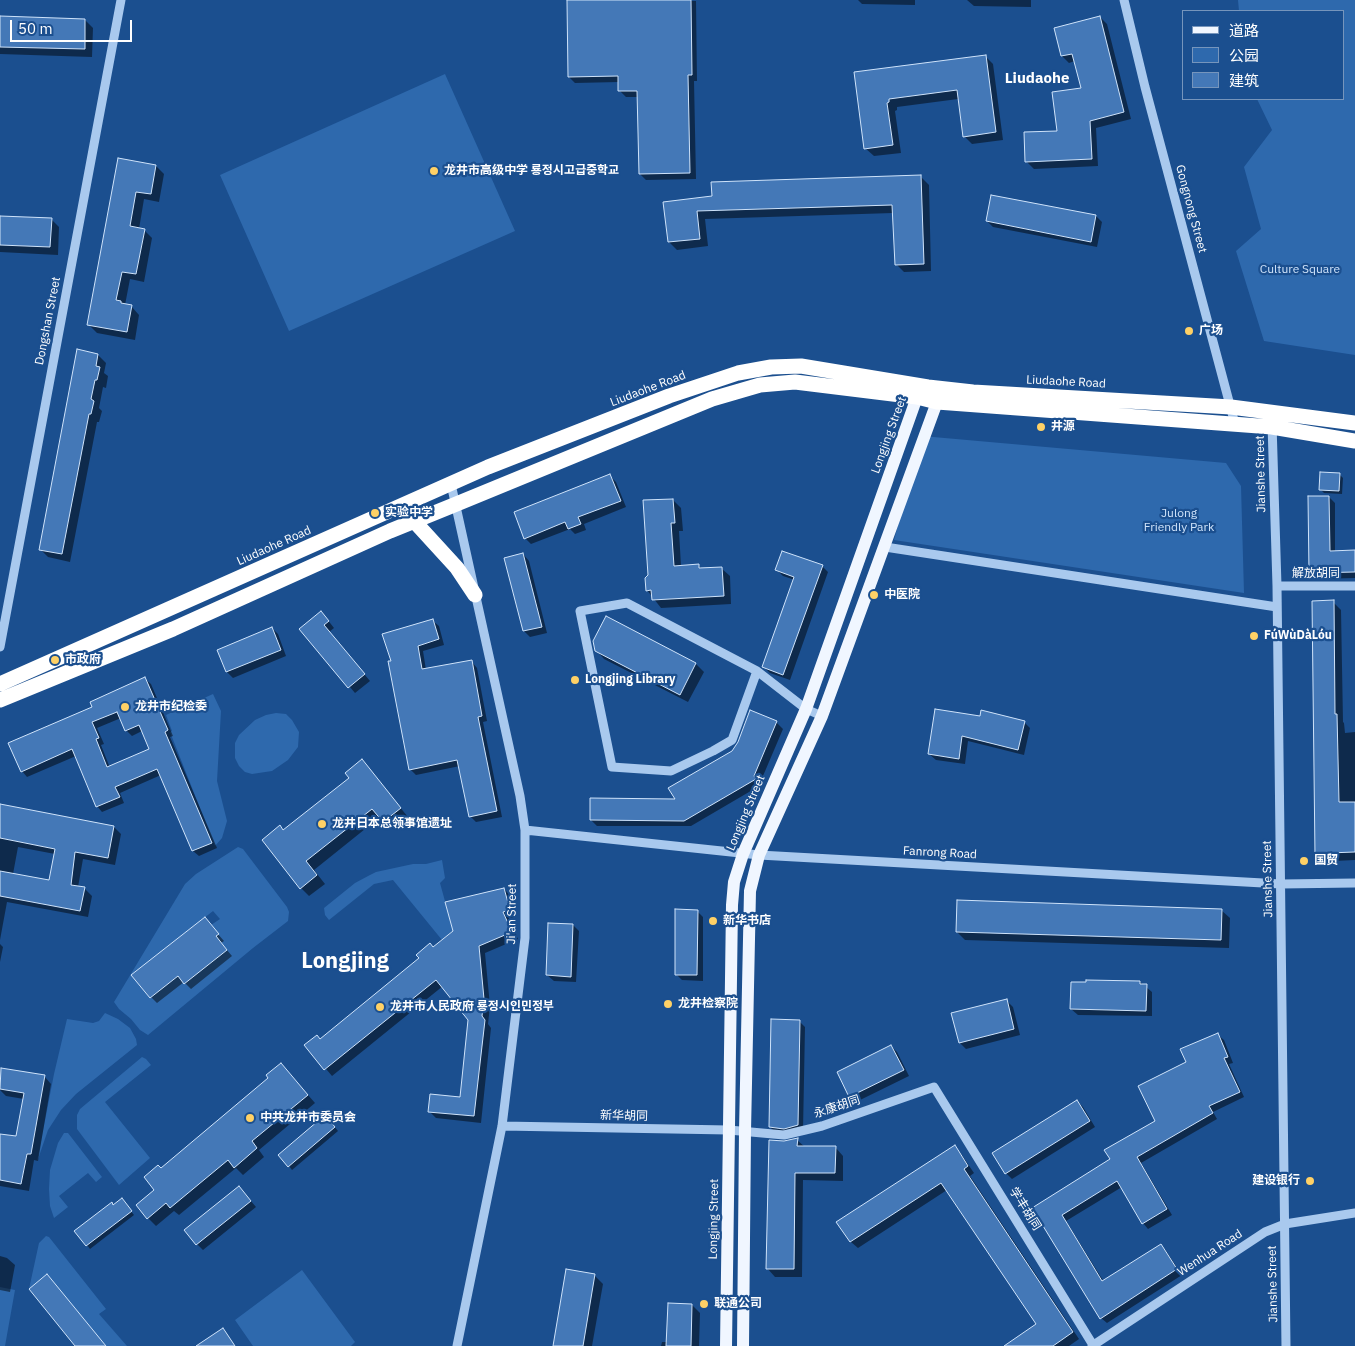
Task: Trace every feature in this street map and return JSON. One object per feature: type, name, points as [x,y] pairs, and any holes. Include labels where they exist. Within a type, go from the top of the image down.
[{"type":"highway","name":"Liudaohe Road","points":[[0,684],[497,464],[669,396],[738,373],[771,367],[801,366],[923,392],[937,402],[1272,427],[1355,440]]},
{"type":"highway","name":"Liudaohe Road","points":[[0,700],[173,628],[414,521],[697,405],[760,385],[795,382],[923,392],[973,392],[1231,407],[1355,423]]},
{"type":"highway","points":[[414,521],[457,568],[475,595]]},
{"type":"main road","name":"Longjing Street","points":[[726,1346],[732,905],[734,882],[743,854],[806,708],[923,392]]},
{"type":"main road","points":[[743,1346],[750,891],[759,855],[822,716],[937,402]]},
{"type":"street","name":"Dongshan Street","points":[[0,647],[121,0]]},
{"type":"street","name":"Gongnong Street","points":[[1124,0],[1145,87],[1236,424]]},
{"type":"street","name":"Jianshe Street","points":[[1271,411],[1277,586],[1286,1346]]},
{"type":"street","name":"Ji'an Street","points":[[451,484],[454,505],[520,796],[525,830],[525,938],[502,1126],[456,1346]]},
{"type":"street","points":[[885,547],[1277,607]]},
{"type":"street","name":"解放胡同","points":[[1277,586],[1355,586]]},
{"type":"street","points":[[757,671],[732,740],[714,751],[671,771],[612,768],[580,611],[627,604],[757,671],[806,708],[822,716]]},
{"type":"street","name":"Fanrong Road","points":[[525,830],[743,854],[1281,884],[1355,883]]},
{"type":"street","name":"永康胡同","points":[[745,1132],[784,1135],[822,1126],[934,1087]]},
{"type":"street","name":"学丰胡同","points":[[934,1087],[1093,1346]]},
{"type":"street","name":"新华胡同","points":[[502,1126],[729,1130],[745,1132]]},
{"type":"street","name":"Wenhua Road","points":[[1093,1346],[1257,1238],[1284,1224],[1355,1213]]},
{"type":"green space","name":"Culture Square","points":[[1238,0],[1355,0],[1355,355],[1264,341],[1236,251],[1261,229],[1244,167],[1272,130],[1257,100],[1345,100],[1345,10],[1239,10]]},
{"type":"green space","points":[[445,74],[515,231],[289,331],[220,175]]},
{"type":"green space","name":"Julong Friendly Park","points":[[922,436],[1226,463],[1241,486],[1244,593],[894,540]]},
{"type":"green space","points":[[213,694],[221,711],[217,781],[227,821],[222,838],[215,846],[170,732],[172,731],[166,715]]},
{"type":"green space","points":[[276,713],[286,714],[292,720],[299,732],[298,747],[288,760],[272,771],[252,774],[245,772],[235,758],[235,743],[239,735],[255,720]]},
{"type":"green space","points":[[238,847],[243,849],[287,907],[289,912],[288,921],[148,1035],[140,1030],[114,1002],[185,884],[196,874]],"holes":[[[213,911],[220,919],[211,925],[218,934],[184,983],[178,976],[150,998],[132,975]]]},
{"type":"green space","points":[[442,860],[445,878],[440,883],[454,934],[442,940],[393,880],[374,884],[329,920],[325,915],[324,908],[355,883],[376,872]]},
{"type":"green space","points":[[105,1013],[118,1019],[130,1028],[137,1045],[76,1094],[61,1110],[48,1130],[37,1162],[67,1019],[93,1023],[99,1021]]},
{"type":"green space","points":[[142,1057],[151,1065],[105,1102],[150,1158],[119,1185],[77,1129],[77,1115],[80,1109]]},
{"type":"green space","points":[[64,1133],[68,1133],[102,1177],[96,1182],[88,1173],[59,1196],[68,1207],[54,1218],[50,1206],[50,1170],[58,1143]]},
{"type":"green space","points":[[46,1236],[49,1237],[106,1309],[99,1314],[127,1346],[106,1346],[29,1289],[39,1243]]},
{"type":"green space","points":[[302,1270],[355,1342],[351,1346],[253,1346],[235,1320]]},
{"type":"green space","points":[[0,1287],[15,1290],[5,1346],[0,1346]]},
{"type":"building","points":[[567,0],[691,0],[692,75],[688,75],[690,173],[639,174],[637,91],[618,91],[618,76],[568,77]]},
{"type":"building","points":[[0,16],[85,19],[85,49],[0,47]]},
{"type":"building","points":[[1100,16],[1124,112],[1090,121],[1092,159],[1025,162],[1024,132],[1057,131],[1052,92],[1081,88],[1072,54],[1061,56],[1054,28]]},
{"type":"building","points":[[986,55],[996,132],[963,137],[957,90],[889,99],[887,103],[893,145],[864,149],[854,72]]},
{"type":"building","points":[[118,158],[156,165],[151,194],[136,192],[130,226],[145,229],[136,274],[122,272],[116,300],[132,305],[127,332],[87,325]]},
{"type":"building","points":[[921,175],[924,264],[895,265],[892,205],[697,211],[700,239],[668,242],[663,202],[712,196],[711,182]]},
{"type":"building","points":[[991,195],[1096,215],[1091,242],[986,221]]},
{"type":"building","points":[[0,216],[52,218],[50,247],[0,245]]},
{"type":"building","points":[[77,349],[98,354],[96,366],[100,367],[91,399],[94,401],[91,414],[89,414],[62,554],[39,550]]},
{"type":"building","points":[[1320,472],[1340,473],[1339,491],[1319,490]]},
{"type":"building","points":[[610,474],[621,501],[578,517],[581,524],[568,529],[565,522],[524,539],[514,512]]},
{"type":"building","points":[[1308,496],[1329,496],[1330,551],[1355,550],[1355,572],[1309,573]]},
{"type":"building","points":[[673,499],[675,523],[671,523],[674,566],[699,564],[699,568],[722,567],[724,596],[652,600],[651,590],[646,591],[645,578],[648,575],[643,500]]},
{"type":"building","points":[[782,551],[823,565],[783,675],[762,667],[794,577],[775,570]]},
{"type":"building","points":[[523,553],[542,627],[523,631],[504,558]]},
{"type":"building","points":[[1334,600],[1335,714],[1337,714],[1339,802],[1355,802],[1355,852],[1328,853],[1328,856],[1315,856],[1312,601]]},
{"type":"building","points":[[321,611],[329,621],[324,625],[365,674],[348,688],[299,629]]},
{"type":"building","points":[[606,616],[696,663],[680,695],[595,651],[593,641]]},
{"type":"building","points":[[433,619],[439,639],[418,646],[422,669],[472,660],[482,716],[478,717],[497,811],[469,817],[457,760],[409,770],[388,661],[391,661],[382,634]]},
{"type":"building","points":[[272,627],[281,650],[226,672],[217,650]]},
{"type":"building","points":[[145,677],[168,730],[165,732],[212,843],[192,851],[157,769],[115,787],[120,797],[96,807],[72,749],[21,772],[8,743],[92,707],[90,702]],"holes":[[[117,712],[125,731],[139,725],[149,749],[107,767],[96,739],[99,738],[92,722]]]},
{"type":"building","points":[[935,709],[980,716],[981,710],[1025,721],[1018,750],[962,736],[959,759],[928,754]]},
{"type":"building","points":[[750,710],[777,721],[754,776],[756,779],[684,821],[590,820],[590,798],[675,799],[668,788],[732,751],[738,742]]},
{"type":"building","name":"龙井日本总领事馆遗址","points":[[362,759],[401,808],[383,822],[372,809],[306,861],[317,875],[300,889],[262,840],[280,825],[283,830],[349,778],[345,773]]},
{"type":"building","points":[[0,804],[114,826],[108,858],[75,852],[71,885],[85,887],[80,911],[0,896],[0,871],[49,880],[55,849],[0,838]]},
{"type":"building","points":[[504,888],[510,910],[503,912],[512,932],[479,946],[484,999],[482,1016],[485,1020],[474,1116],[428,1112],[430,1094],[460,1097],[468,1020],[436,980],[324,1070],[304,1045],[317,1035],[320,1039],[419,958],[416,955],[430,943],[433,947],[453,931],[445,902]]},
{"type":"building","points":[[957,900],[1222,909],[1221,940],[956,932]]},
{"type":"building","points":[[675,909],[698,910],[697,975],[675,975]]},
{"type":"building","points":[[205,917],[219,934],[216,936],[227,950],[184,984],[178,976],[150,998],[131,975]]},
{"type":"building","points":[[548,923],[573,924],[571,977],[546,975]]},
{"type":"building","points":[[1086,980],[1140,981],[1140,984],[1147,984],[1146,1011],[1070,1009],[1071,982],[1086,982]]},
{"type":"building","points":[[1007,999],[1014,1029],[959,1043],[951,1013]]},
{"type":"building","points":[[771,1019],[800,1020],[798,1125],[784,1129],[769,1127]]},
{"type":"building","points":[[1218,1033],[1228,1057],[1224,1058],[1240,1092],[1209,1106],[1213,1113],[1137,1157],[1167,1209],[1142,1224],[1117,1181],[1062,1215],[1102,1281],[1161,1244],[1177,1269],[1100,1319],[1032,1208],[1110,1159],[1104,1150],[1155,1121],[1138,1086],[1186,1062],[1180,1049]]},
{"type":"building","points":[[891,1045],[904,1070],[849,1097],[837,1072]]},
{"type":"building","name":"中共龙井市委员会","points":[[281,1063],[308,1095],[252,1141],[257,1148],[234,1168],[228,1160],[170,1208],[166,1203],[147,1219],[136,1205],[154,1190],[144,1177],[158,1165],[161,1168],[268,1078],[266,1075]]},
{"type":"building","points":[[1,1068],[45,1075],[31,1154],[27,1154],[21,1184],[0,1180],[0,1134],[16,1136],[24,1093],[0,1089]]},
{"type":"building","points":[[1077,1100],[1090,1121],[1005,1174],[992,1153]]},
{"type":"building","points":[[325,1115],[335,1127],[288,1167],[278,1155]]},
{"type":"building","points":[[798,1138],[797,1146],[836,1146],[835,1173],[795,1173],[794,1269],[766,1269],[769,1140],[784,1141]]},
{"type":"building","points":[[955,1145],[968,1166],[964,1169],[1073,1332],[1053,1346],[1004,1346],[1036,1324],[941,1183],[850,1242],[836,1222]]},
{"type":"building","points":[[239,1186],[251,1201],[196,1245],[184,1230]]},
{"type":"building","points":[[122,1198],[132,1211],[86,1246],[74,1231],[112,1202],[113,1205]]},
{"type":"building","points":[[566,1269],[595,1274],[583,1346],[553,1346]]},
{"type":"building","points":[[47,1274],[106,1346],[75,1346],[29,1289]]},
{"type":"building","points":[[668,1303],[692,1304],[691,1346],[666,1346]]},
{"type":"building","points":[[223,1328],[235,1346],[196,1346]]},
{"type":"place","name":"龙井市高级中学 룡정시고급중학교","points":[[434,171]]},
{"type":"place","name":"广场","points":[[1189,331]]},
{"type":"place","name":"井源","points":[[1041,427]]},
{"type":"place","name":"实验中学","points":[[375,513]]},
{"type":"place","name":"中医院","points":[[874,595]]},
{"type":"place","name":"FúWùDàLóu","points":[[1254,636]]},
{"type":"place","name":"市政府","points":[[55,660]]},
{"type":"place","name":"Longjing Library","points":[[575,680]]},
{"type":"place","name":"龙井市纪检委","points":[[125,707]]},
{"type":"place","name":"龙井日本总领事馆遗址","points":[[322,824]]},
{"type":"place","name":"国贸","points":[[1304,861]]},
{"type":"place","name":"新华书店","points":[[713,921]]},
{"type":"place","name":"龙井检察院","points":[[668,1004]]},
{"type":"place","name":"龙井市人民政府 룡정시인민정부","points":[[380,1007]]},
{"type":"place","name":"中共龙井市委员会","points":[[250,1118]]},
{"type":"place","name":"建设银行","points":[[1310,1181]]},
{"type":"place","name":"联通公司","points":[[704,1304]]},
{"type":"district","name":"Liudaohe","points":[[1037,79]]},
{"type":"district","name":"Longjing","points":[[345,962]]}]
